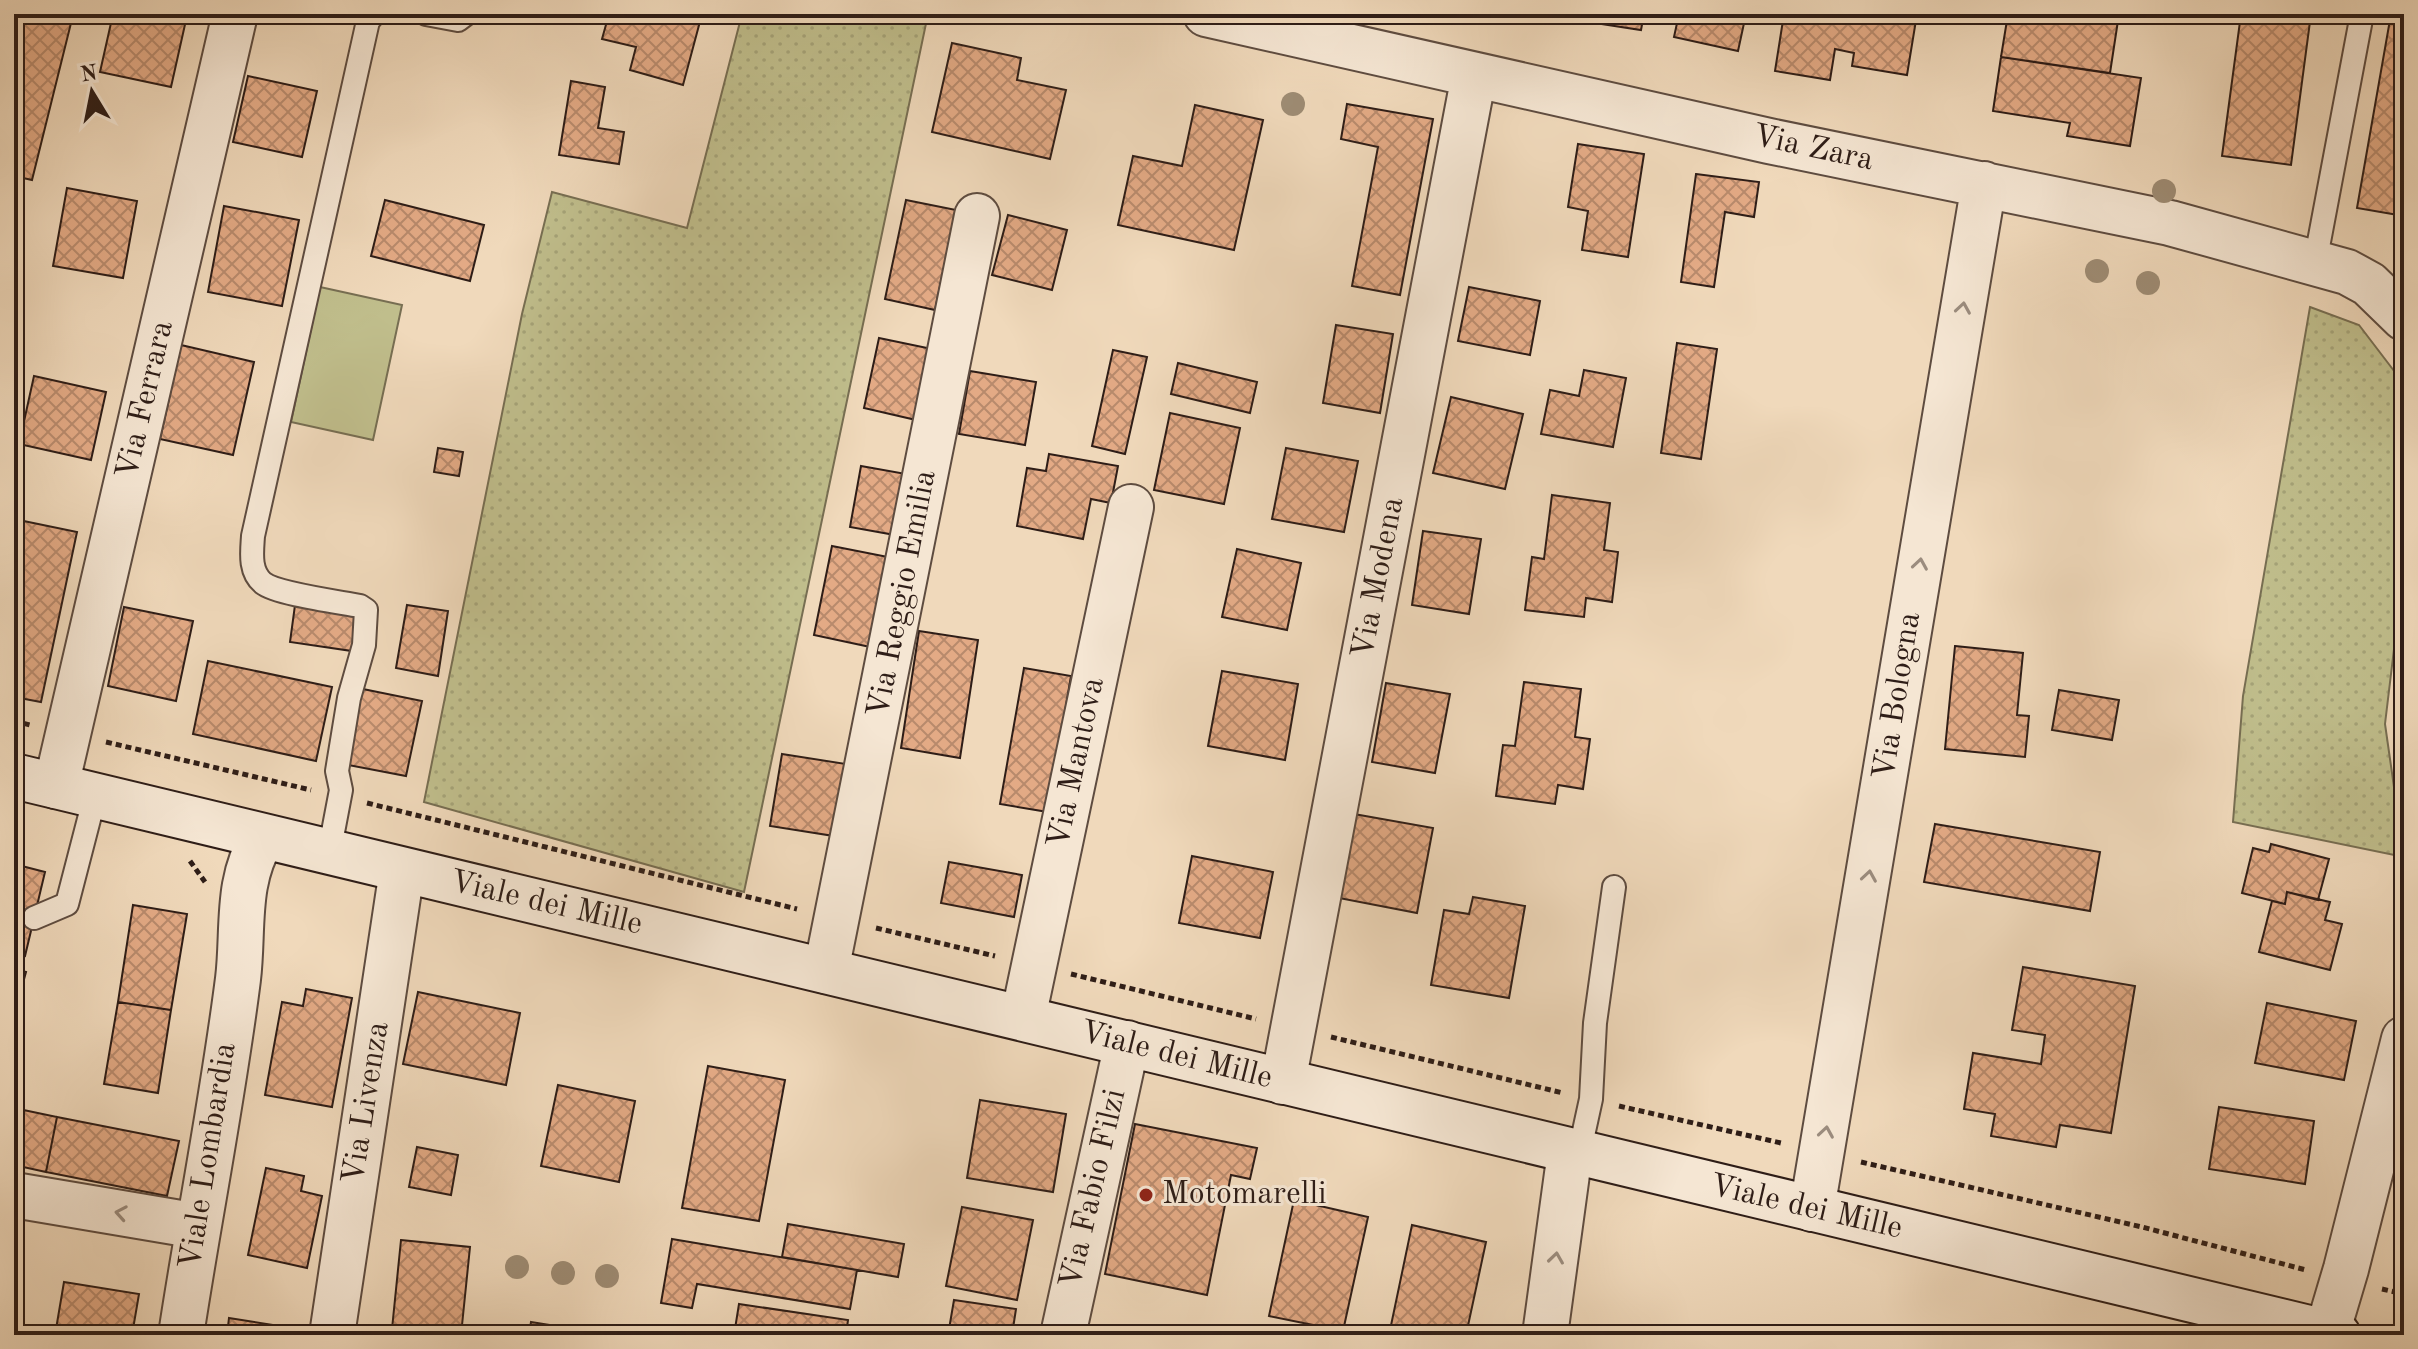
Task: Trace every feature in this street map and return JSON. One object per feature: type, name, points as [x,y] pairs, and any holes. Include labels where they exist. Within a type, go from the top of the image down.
[{"type":"street","name":"Via Ferrara","points":[[75,791],[67,733],[235,14]]},
{"type":"street","name":"Via Zara","points":[[1206,14],[1769,141],[2170,223],[2347,272],[2369,284],[2404,318]]},
{"type":"street","name":"Via Modena","points":[[1283,1082],[1474,75]]},
{"type":"street","name":"Via Bologna","points":[[1812,1209],[1984,184]]},
{"type":"street","name":"Via Reggio Emilia","points":[[826,971],[977,216]]},
{"type":"street","name":"Via Mantova","points":[[1023,1018],[1131,507]]},
{"type":"street","name":"Viale dei Mille","points":[[14,776],[2332,1334]]},
{"type":"street","name":"Viale Lombardia","points":[[181,1335],[238,977],[243,889],[249,863],[263,837]]},
{"type":"street","name":"Via Livenza","points":[[332,1335],[402,870]]},
{"type":"street","points":[[2332,1334],[2404,1039]]},
{"type":"street","name":"Via Fabio Filzi","points":[[1063,1335],[1127,1043]]},
{"type":"street","points":[[1545,1335],[1574,1153]]},
{"type":"street","points":[[14,1195],[198,1226]]},
{"type":"lane","points":[[329,853],[341,790],[337,771],[349,698],[364,645],[366,610],[360,606],[272,588],[257,576],[251,559],[253,536],[368,21],[374,14]]},
{"type":"lane","points":[[426,14],[458,20],[466,14]]},
{"type":"lane","points":[[2315,263],[2362,14]]},
{"type":"lane","points":[[34,918],[67,904],[75,791]]},
{"type":"lane","points":[[1574,1153],[1591,1099],[1595,1023],[1614,887]]},
{"type":"path","points":[[14,721],[340,796],[1591,1099],[2142,1227],[2404,1294]]},
{"type":"path","points":[[180,853],[189,859],[206,883]]},
{"type":"shaded area","points":[[742,14],[928,14],[744,892],[424,802],[522,314],[552,192],[687,228]]},
{"type":"shaded area","points":[[320,287],[402,305],[373,440],[291,422]]},
{"type":"shaded area","points":[[2310,307],[2359,325],[2404,384],[2404,566],[2385,724],[2404,857],[2233,822],[2243,696]]},
{"type":"building","points":[[14,14],[73,15],[32,180],[14,176]]},
{"type":"building","points":[[113,14],[157,14],[186,20],[171,87],[100,72]]},
{"type":"building","points":[[609,14],[702,14],[683,85],[630,70],[636,47],[602,39]]},
{"type":"building","points":[[1576,14],[1644,14],[1641,30],[1575,20]]},
{"type":"building","points":[[1679,14],[1746,14],[1738,51],[1674,37]]},
{"type":"building","points":[[1784,14],[1917,14],[1907,75],[1852,66],[1854,53],[1835,49],[1830,80],[1775,71]]},
{"type":"building","points":[[2008,14],[2119,14],[2110,73],[2001,57]]},
{"type":"building","points":[[2241,14],[2311,14],[2291,165],[2222,156]]},
{"type":"building","points":[[2391,14],[2404,14],[2404,216],[2357,208]]},
{"type":"building","points":[[952,43],[1021,58],[1017,80],[1066,90],[1050,159],[932,132]]},
{"type":"building","points":[[2001,57],[2141,78],[2130,146],[2067,136],[2070,123],[1993,111]]},
{"type":"building","points":[[248,76],[317,91],[302,157],[233,142]]},
{"type":"building","points":[[571,81],[605,87],[598,128],[624,132],[619,164],[559,155]]},
{"type":"building","points":[[1347,104],[1433,119],[1400,295],[1352,286],[1378,147],[1341,139]]},
{"type":"building","points":[[1195,105],[1263,120],[1234,250],[1118,225],[1133,156],[1182,166]]},
{"type":"building","points":[[1578,144],[1644,154],[1628,257],[1582,250],[1588,211],[1568,207]]},
{"type":"building","points":[[1696,174],[1759,182],[1754,217],[1725,212],[1714,287],[1681,282]]},
{"type":"building","points":[[67,188],[137,201],[123,278],[53,266]]},
{"type":"building","points":[[385,200],[484,225],[470,281],[371,256]]},
{"type":"building","points":[[906,200],[956,210],[935,310],[885,299]]},
{"type":"building","points":[[224,206],[299,220],[282,306],[208,292]]},
{"type":"building","points":[[1008,215],[1067,230],[1052,290],[992,275]]},
{"type":"building","points":[[1469,287],[1540,301],[1530,355],[1458,341]]},
{"type":"building","points":[[1336,325],[1393,334],[1380,413],[1323,403]]},
{"type":"building","points":[[879,338],[932,349],[916,420],[864,408]]},
{"type":"building","points":[[1677,343],[1717,349],[1701,459],[1661,453]]},
{"type":"building","points":[[181,345],[254,362],[233,455],[160,439]]},
{"type":"building","points":[[1113,350],[1147,357],[1125,454],[1092,446]]},
{"type":"building","points":[[1178,363],[1257,382],[1250,413],[1171,394]]},
{"type":"building","points":[[1584,370],[1626,378],[1613,447],[1541,434],[1550,390],[1579,396]]},
{"type":"building","points":[[970,371],[1036,382],[1025,445],[959,434]]},
{"type":"building","points":[[34,376],[106,392],[91,460],[19,444]]},
{"type":"building","points":[[1451,397],[1523,414],[1505,489],[1433,473]]},
{"type":"building","points":[[1170,413],[1240,428],[1224,504],[1154,490]]},
{"type":"building","points":[[438,448],[463,452],[459,476],[434,472]]},
{"type":"building","points":[[1286,448],[1358,461],[1344,532],[1272,519]]},
{"type":"building","points":[[1049,454],[1118,466],[1111,503],[1091,499],[1083,539],[1017,526],[1027,468],[1046,471]]},
{"type":"building","points":[[861,466],[906,474],[895,535],[850,527]]},
{"type":"building","points":[[1552,495],[1610,503],[1604,550],[1618,552],[1612,602],[1586,598],[1584,617],[1525,610],[1532,557],[1544,559]]},
{"type":"building","points":[[14,519],[77,532],[41,702],[14,697]]},
{"type":"building","points":[[1423,531],[1481,539],[1469,614],[1412,605]]},
{"type":"building","points":[[832,546],[893,558],[875,648],[814,635]]},
{"type":"building","points":[[1237,549],[1301,563],[1287,630],[1222,617]]},
{"type":"building","points":[[295,605],[357,613],[352,651],[290,642]]},
{"type":"building","points":[[407,605],[448,611],[438,676],[396,668]]},
{"type":"building","points":[[124,607],[193,621],[176,701],[108,686]]},
{"type":"building","points":[[919,631],[978,640],[960,758],[901,748]]},
{"type":"building","points":[[1955,646],[2023,653],[2017,715],[2029,716],[2025,757],[1945,749]]},
{"type":"building","points":[[208,661],[332,687],[316,761],[193,734]]},
{"type":"building","points":[[1024,668],[1071,676],[1048,812],[1000,804]]},
{"type":"building","points":[[1222,671],[1298,684],[1285,760],[1208,746]]},
{"type":"building","points":[[1524,682],[1581,689],[1575,737],[1590,739],[1583,789],[1558,785],[1555,804],[1496,796],[1503,745],[1515,746]]},
{"type":"building","points":[[1386,683],[1450,694],[1435,773],[1372,762]]},
{"type":"building","points":[[358,688],[422,701],[406,776],[343,764]]},
{"type":"building","points":[[2059,690],[2119,700],[2112,740],[2052,730]]},
{"type":"building","points":[[782,754],[846,764],[834,836],[770,826]]},
{"type":"building","points":[[1354,814],[1433,828],[1417,913],[1339,898]]},
{"type":"building","points":[[1935,824],[2100,852],[2090,911],[1924,882]]},
{"type":"building","points":[[2271,844],[2329,859],[2318,900],[2287,892],[2285,904],[2242,893],[2253,848],[2269,852]]},
{"type":"building","points":[[1192,856],[1273,872],[1260,938],[1179,923]]},
{"type":"building","points":[[949,862],[1022,875],[1014,917],[941,903]]},
{"type":"building","points":[[14,864],[45,872],[25,956],[14,954]]},
{"type":"building","points":[[2287,892],[2330,902],[2325,920],[2342,924],[2330,970],[2259,952],[2272,901],[2285,904]]},
{"type":"building","points":[[1473,897],[1525,906],[1509,998],[1431,985],[1444,910],[1469,914]]},
{"type":"building","points":[[133,905],[187,914],[171,1010],[118,1002]]},
{"type":"building","points":[[2023,967],[2135,986],[2111,1133],[2060,1125],[2056,1147],[1991,1136],[1995,1114],[1964,1109],[1973,1053],[2041,1064],[2045,1035],[2012,1030]]},
{"type":"building","points":[[14,969],[26,972],[20,994],[14,993]]},
{"type":"building","points":[[306,989],[352,998],[332,1107],[265,1095],[282,1002],[303,1006]]},
{"type":"building","points":[[418,992],[520,1013],[506,1085],[403,1064]]},
{"type":"building","points":[[118,1002],[171,1010],[158,1093],[104,1084]]},
{"type":"building","points":[[2267,1003],[2356,1021],[2344,1080],[2255,1063]]},
{"type":"building","points":[[708,1066],[785,1080],[759,1221],[682,1208]]},
{"type":"building","points":[[558,1085],[635,1101],[619,1182],[541,1166]]},
{"type":"building","points":[[980,1100],[1066,1114],[1053,1192],[967,1178]]},
{"type":"building","points":[[2219,1107],[2314,1121],[2305,1184],[2209,1169]]},
{"type":"building","points":[[14,1108],[57,1117],[46,1172],[14,1165]]},
{"type":"building","points":[[57,1117],[179,1141],[167,1196],[46,1172]]},
{"type":"building","points":[[1135,1124],[1257,1148],[1250,1179],[1231,1175],[1207,1295],[1105,1274]]},
{"type":"building","points":[[417,1147],[458,1155],[451,1195],[409,1187]]},
{"type":"building","points":[[266,1168],[304,1176],[301,1191],[322,1196],[307,1268],[248,1255]]},
{"type":"building","points":[[1294,1200],[1368,1217],[1343,1331],[1269,1316]]},
{"type":"building","points":[[962,1207],[1033,1220],[1017,1300],[946,1286]]},
{"type":"building","points":[[788,1224],[904,1244],[898,1277],[782,1257]]},
{"type":"building","points":[[1412,1225],[1486,1242],[1466,1335],[1389,1335]]},
{"type":"building","points":[[672,1239],[857,1270],[850,1309],[697,1284],[692,1308],[661,1303]]},
{"type":"building","points":[[401,1240],[470,1247],[461,1335],[392,1329]]},
{"type":"building","points":[[64,1282],[139,1294],[132,1335],[55,1335]]},
{"type":"building","points":[[954,1300],[1016,1309],[1012,1335],[948,1335]]},
{"type":"building","points":[[739,1304],[848,1320],[846,1335],[734,1335]]},
{"type":"building","points":[[229,1318],[305,1330],[304,1335],[227,1335]]},
{"type":"building","points":[[531,1322],[600,1333],[600,1335],[529,1335]]},
{"type":"place","name":"Motomarelli","points":[[1146,1195]]}]
